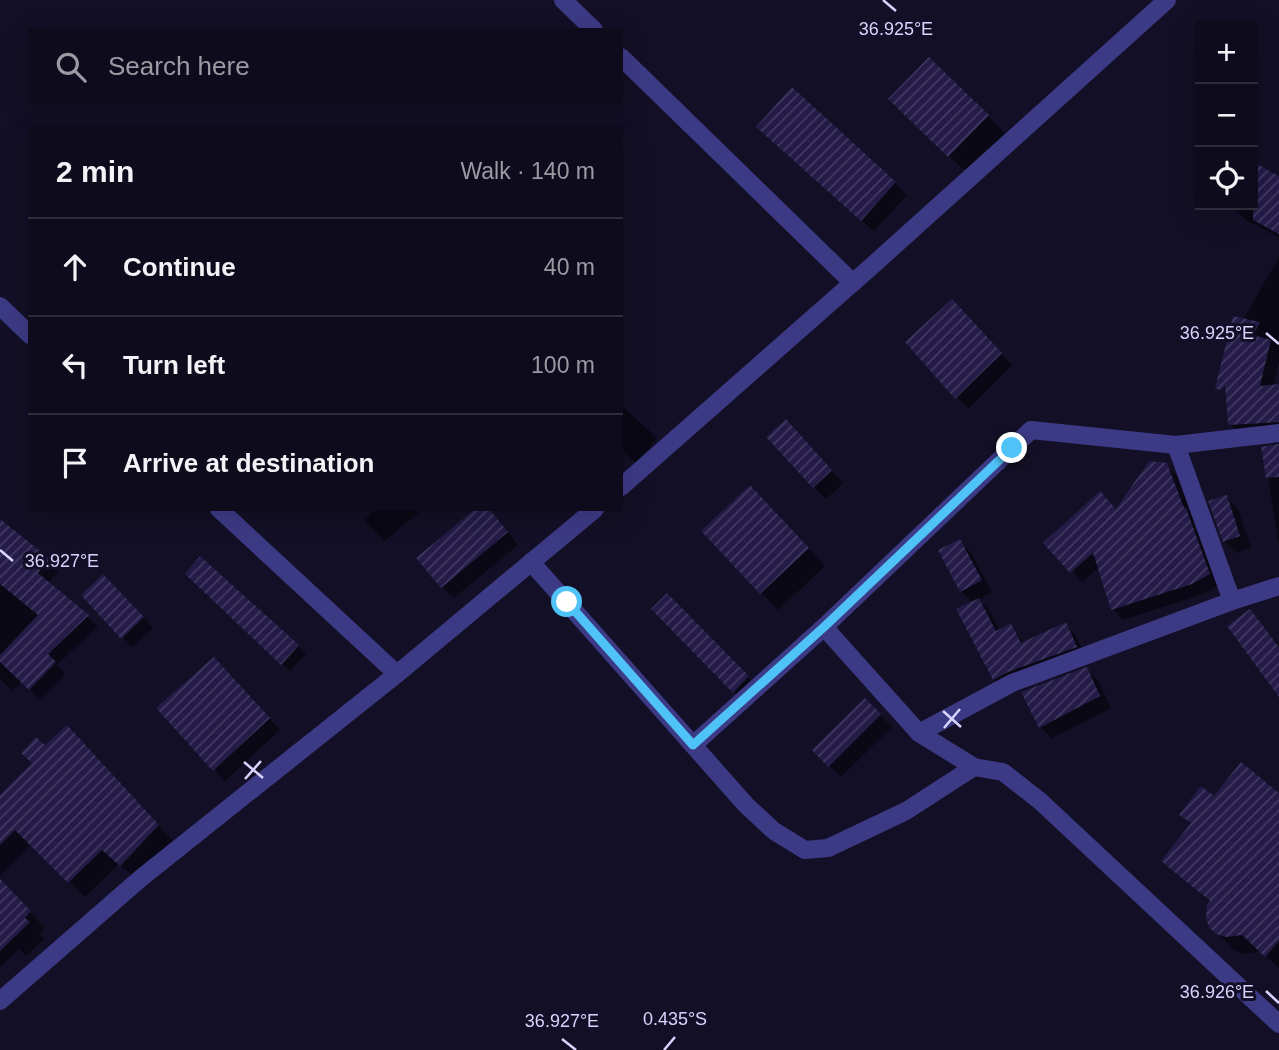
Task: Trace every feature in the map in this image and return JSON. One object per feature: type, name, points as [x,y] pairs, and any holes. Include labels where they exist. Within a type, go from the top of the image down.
[{"type":"street","points":[[563,0],[592,28]]},
{"type":"street","points":[[623,485],[853,283],[1167,0]]},
{"type":"street","points":[[623,59],[853,283]]},
{"type":"street","points":[[0,306],[28,333]]},
{"type":"street","points":[[693,745],[824,627],[1031,430],[1176,445],[1279,433]]},
{"type":"street","points":[[1176,445],[1231,601]]},
{"type":"street","points":[[221,511],[397,674]]},
{"type":"street","points":[[0,1001],[141,878],[397,674],[593,511]]},
{"type":"street","points":[[531,562],[746,805],[774,831],[805,850],[828,848],[906,811],[974,766]]},
{"type":"street","points":[[919,733],[1012,683],[1231,601],[1279,586]]},
{"type":"street","points":[[824,627],[919,733],[974,766],[1003,772],[1040,801],[1279,1024]]},
{"type":"building","points":[[929,57],[989,115],[948,157],[888,99]]},
{"type":"building","points":[[792,87],[896,182],[861,221],[756,127]]},
{"type":"building","points":[[1258,165],[1279,176],[1279,234],[1253,220],[1253,210],[1258,210]]},
{"type":"building","points":[[952,299],[1002,353],[955,399],[905,342]]},
{"type":"building","points":[[1233,316],[1260,322],[1253,335],[1271,340],[1260,386],[1279,384],[1279,422],[1228,425],[1225,385],[1221,391],[1215,388]]},
{"type":"building","points":[[786,419],[832,470],[813,488],[766,437]]},
{"type":"building","points":[[1279,444],[1279,477],[1266,478],[1261,447]]},
{"type":"building","points":[[1149,461],[1167,463],[1210,574],[1192,584],[1111,610],[1093,553],[1070,573],[1043,543],[1100,491],[1116,509]]},
{"type":"building","points":[[750,485],[809,548],[760,594],[701,531]]},
{"type":"building","points":[[1227,495],[1240,536],[1223,542],[1208,501]]},
{"type":"building","points":[[473,511],[491,511],[508,532],[441,588],[416,558]]},
{"type":"building","points":[[0,519],[50,559],[38,573],[89,615],[48,654],[56,662],[29,690],[0,662],[0,655],[38,615],[0,584]]},
{"type":"building","points":[[960,539],[982,580],[960,592],[938,550]]},
{"type":"building","points":[[200,556],[299,645],[281,665],[185,574]]},
{"type":"building","points":[[103,574],[144,617],[121,639],[81,595]]},
{"type":"building","points":[[667,593],[749,676],[733,693],[651,609]]},
{"type":"building","points":[[979,598],[996,631],[1011,623],[1021,643],[1066,622],[1077,647],[993,680],[956,609]]},
{"type":"building","points":[[1250,609],[1279,647],[1279,697],[1227,626]]},
{"type":"building","points":[[214,657],[270,718],[213,771],[156,708]]},
{"type":"building","points":[[1087,667],[1100,696],[1039,728],[1021,692]]},
{"type":"building","points":[[865,698],[881,714],[828,767],[812,750]]},
{"type":"building","points":[[67,725],[159,825],[120,866],[102,850],[68,883],[15,830],[0,845],[0,795],[32,763],[21,753],[36,737],[45,745]]},
{"type":"building","points":[[1241,762],[1279,793],[1279,941],[1265,957],[1242,935],[1226,937],[1216,934],[1209,927],[1206,918],[1210,901],[1161,861],[1191,823],[1179,815],[1201,786],[1214,796]]},
{"type":"building","points":[[0,879],[31,911],[25,918],[30,922],[0,951]]},
{"type":"route","points":[[567,602],[693,745],[824,627],[1012,448]]}]
